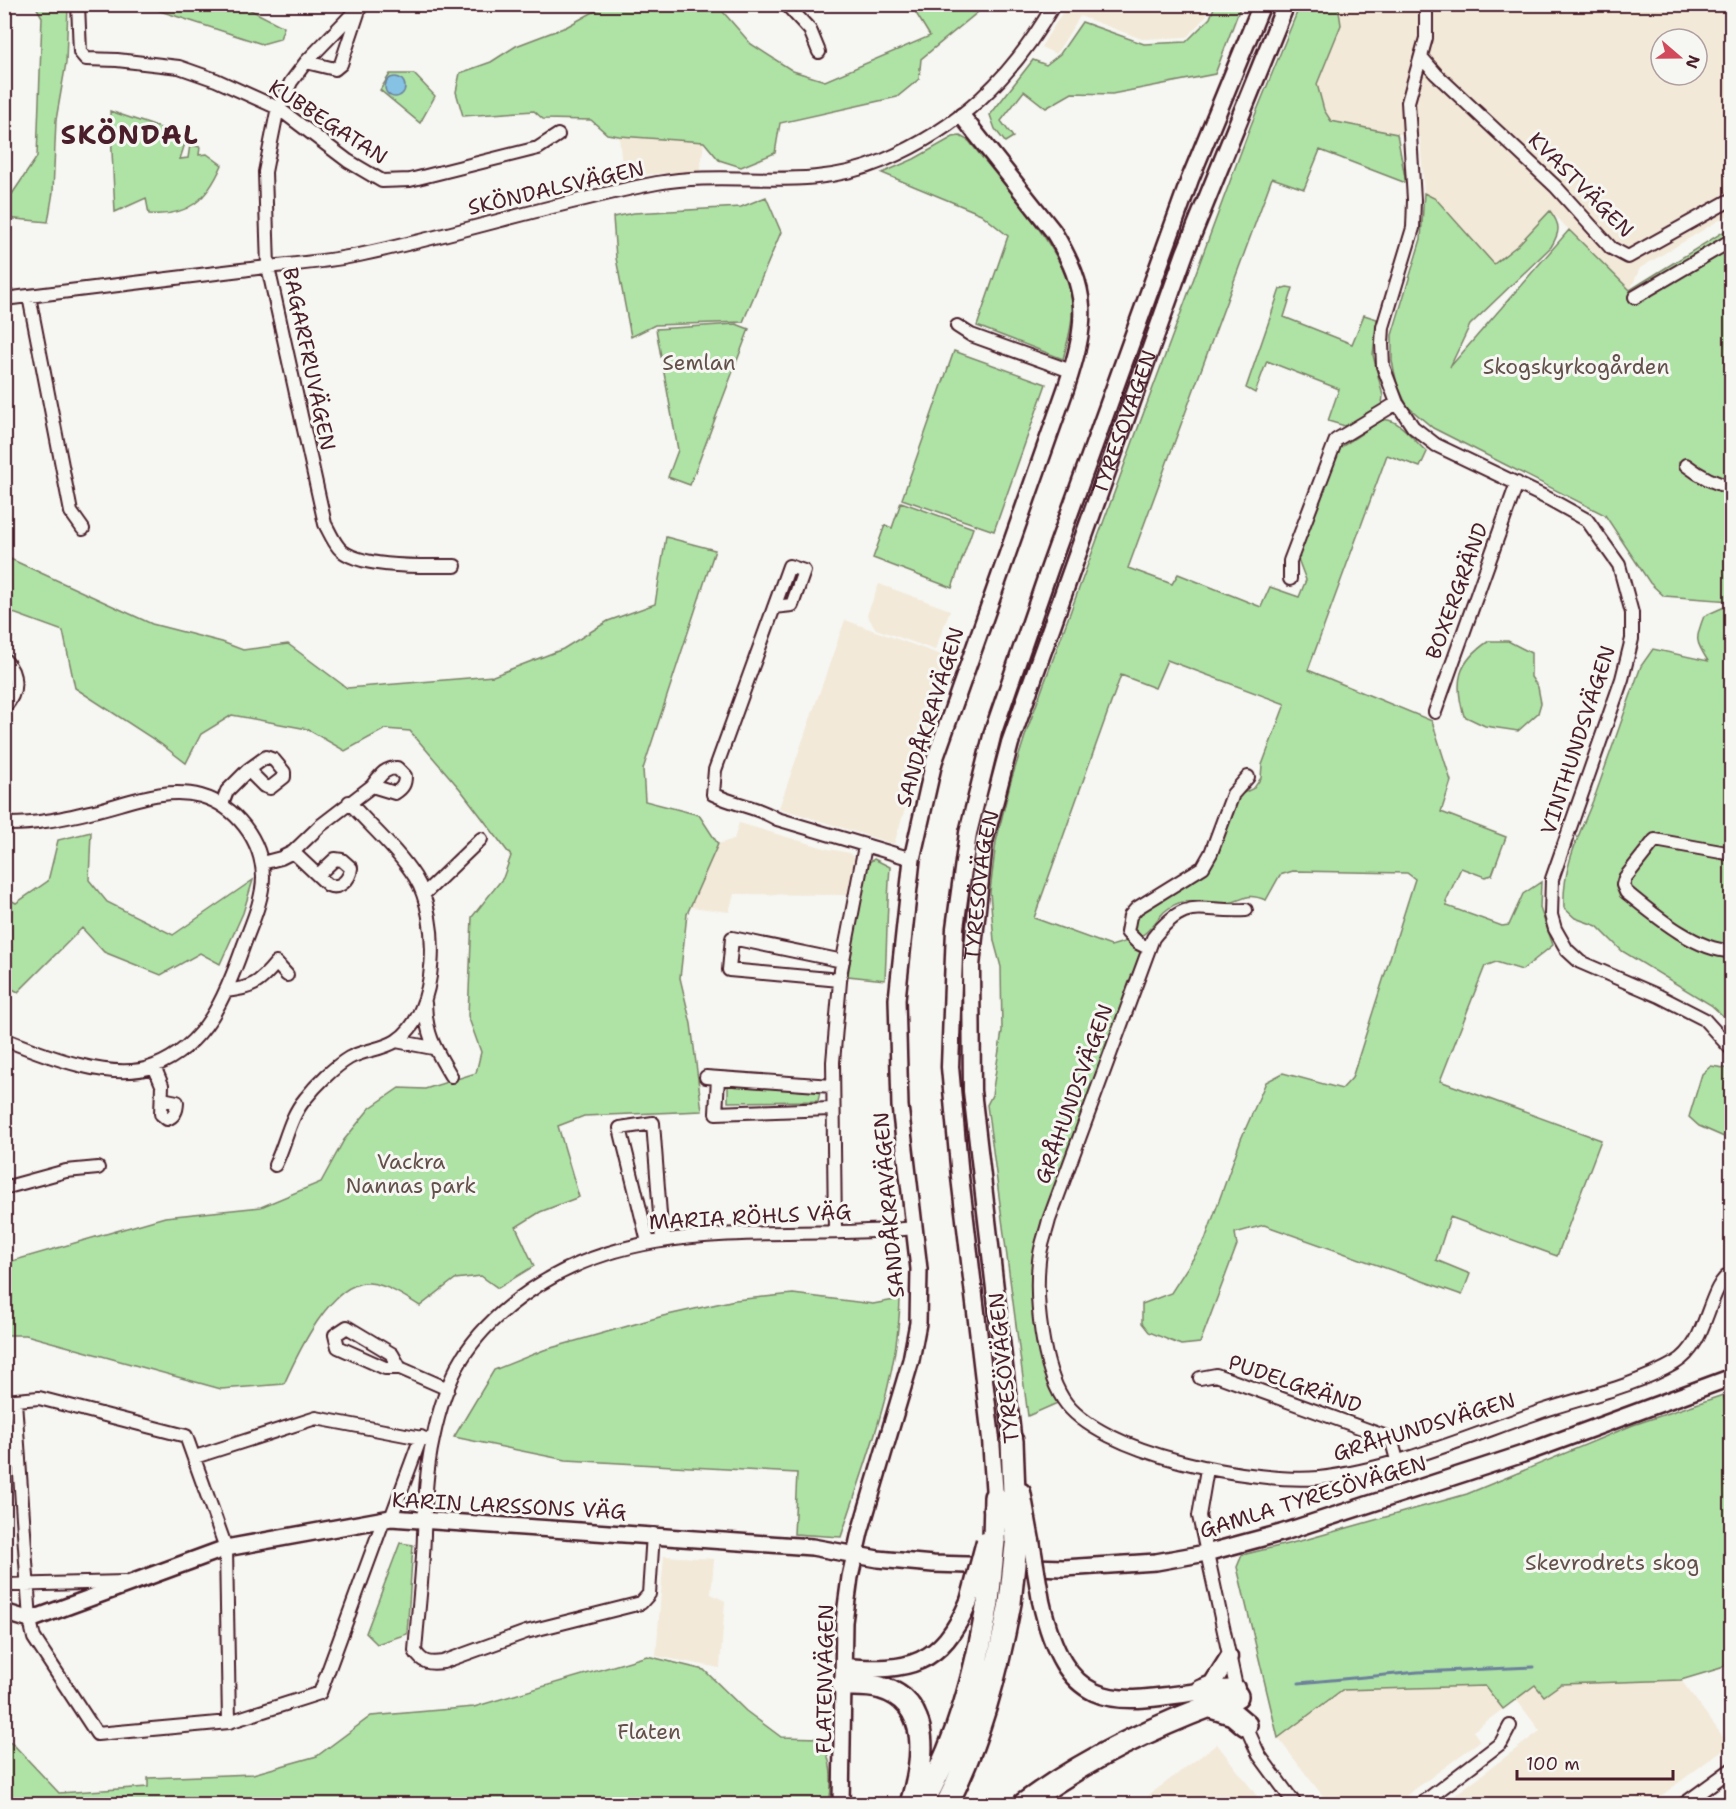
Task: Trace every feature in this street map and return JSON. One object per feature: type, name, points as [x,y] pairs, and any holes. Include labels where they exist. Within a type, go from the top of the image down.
[{"type":"highway","name":"TYRESÖVÄGEN","points":[[947,1804],[984,1717],[1000,1662],[1023,1543],[1012,1441]]},
{"type":"highway","name":"TYRESÖVÄGEN","points":[[922,1804],[947,1753],[968,1695],[979,1601],[995,1497]]},
{"type":"highway","points":[[843,1676],[882,1688],[904,1701],[913,1713],[922,1736],[923,1750],[912,1804]]},
{"type":"highway","points":[[1024,1804],[1060,1780],[1130,1741],[1187,1714],[1211,1707],[1237,1692]]},
{"type":"highway","points":[[1211,1707],[1233,1714],[1245,1725]]},
{"type":"main road","name":"TYRESÖVÄGEN","points":[[995,1497],[950,1067],[955,928],[968,833],[993,732],[1050,567],[1190,179],[1262,4]]},
{"type":"main road","name":"TYRESÖVÄGEN","points":[[1012,1441],[976,1137],[971,1058],[974,922],[986,832],[1010,743],[1185,253],[1286,4]]},
{"type":"main road","points":[[1023,1543],[1050,1640],[1067,1669],[1089,1689],[1113,1699],[1136,1701],[1197,1691],[1237,1692]]},
{"type":"main road","points":[[843,1676],[895,1669],[914,1663],[933,1652],[979,1601]]},
{"type":"main road","points":[[1197,1691],[1212,1684],[1229,1657]]},
{"type":"street","name":"KUBBEGATAN","points":[[78,4],[80,52],[86,59],[179,67],[216,80],[279,108],[348,161],[382,181],[410,180],[538,148],[558,135]]},
{"type":"street","points":[[786,4],[810,30],[819,52]]},
{"type":"street","name":"SKÖNDALSVÄGEN","points":[[4,299],[358,255],[658,183],[714,180],[782,181],[859,169],[919,144],[962,116],[1010,70],[1040,30],[1054,4]]},
{"type":"street","name":"VINTHUNDSVÄGEN","points":[[1426,4],[1426,38],[1408,102],[1414,200],[1413,228],[1383,327],[1383,366],[1397,403],[1413,427],[1436,445],[1517,483],[1587,520],[1619,565],[1632,613],[1632,639],[1622,679],[1552,879],[1550,900],[1555,929],[1567,950],[1580,962],[1659,996],[1704,1019],[1731,1050]]},
{"type":"street","name":"BAGARFRUVÄGEN","points":[[361,5],[306,62],[291,82],[279,108],[265,172],[268,267],[325,524],[340,550],[367,561],[388,565],[455,566]]},
{"type":"street","name":"BAGARFRUVÄGEN","points":[[306,62],[335,69],[341,64],[361,5]]},
{"type":"street","name":"KVASTVÄGEN","points":[[1422,58],[1436,75],[1556,187],[1618,253],[1628,257],[1731,199]]},
{"type":"street","name":"SANDÅKRAVÄGEN","points":[[855,1554],[916,1340],[919,1279],[900,1106],[897,999],[912,859],[934,762],[1071,371],[1083,325],[1081,298],[1075,272],[1053,231],[962,116]]},
{"type":"street","points":[[1635,297],[1731,240]]},
{"type":"street","points":[[29,296],[71,512],[83,529]]},
{"type":"street","points":[[957,326],[971,335],[1071,371]]},
{"type":"street","points":[[1290,579],[1290,561],[1336,440],[1397,403]]},
{"type":"street","points":[[1686,465],[1700,476],[1731,487]]},
{"type":"street","name":"BOXERGRÄND","points":[[1435,712],[1517,483]]},
{"type":"street","points":[[774,607],[715,770],[713,794],[747,807],[757,807],[777,819],[912,859]]},
{"type":"street","points":[[4,659],[12,668],[16,684],[13,697],[4,708]]},
{"type":"street","points":[[222,804],[227,791],[248,770]]},
{"type":"street","points":[[1148,948],[1138,943],[1127,932],[1130,916],[1137,908],[1203,867],[1211,854],[1233,794],[1248,777]]},
{"type":"street","points":[[261,862],[281,858],[293,852],[349,802],[372,786]]},
{"type":"street","points":[[4,824],[46,822],[170,793],[201,796],[222,804],[239,818],[249,833],[261,862],[263,878],[259,901],[226,991],[213,1015],[189,1046],[154,1066],[127,1071],[107,1070],[71,1062],[4,1039]]},
{"type":"street","points":[[349,802],[414,875],[424,894],[430,930],[431,964],[425,1001],[426,1020],[433,1048],[451,1076]]},
{"type":"street","points":[[424,894],[481,838]]},
{"type":"street","points":[[1731,854],[1655,840],[1625,878],[1623,885],[1626,892],[1660,919],[1716,950],[1731,951]]},
{"type":"street","points":[[835,1231],[831,1109],[840,980],[865,846]]},
{"type":"street","points":[[293,852],[318,875]]},
{"type":"street","name":"GRÅHUNDSVÄGEN","points":[[1246,910],[1191,908],[1178,912],[1164,924],[1148,948],[1049,1220],[1039,1259],[1038,1285],[1042,1330],[1054,1380],[1064,1400],[1078,1415],[1131,1444],[1207,1469],[1267,1478],[1318,1478],[1355,1472],[1631,1382],[1675,1363],[1689,1353],[1705,1324],[1720,1283],[1731,1273]]},
{"type":"street","points":[[840,980],[729,970],[732,938],[843,961]]},
{"type":"street","points":[[226,991],[250,988],[276,963],[287,975]]},
{"type":"street","points":[[275,1165],[292,1120],[305,1098],[349,1058],[396,1041],[412,1023],[425,1001]]},
{"type":"street","points":[[396,1041],[433,1048]]},
{"type":"street","points":[[154,1066],[162,1085],[162,1099]]},
{"type":"street","points":[[831,1109],[716,1113],[712,1077],[832,1086]]},
{"type":"street","points":[[648,1242],[620,1128],[653,1123],[662,1240]]},
{"type":"street","points":[[4,1188],[66,1171],[98,1168]]},
{"type":"street","name":"MARIA RÖHLS VÄG","points":[[427,1438],[460,1359],[477,1336],[518,1299],[562,1269],[603,1253],[662,1240],[914,1228]]},
{"type":"street","points":[[400,1368],[392,1354],[347,1327],[334,1335],[338,1347],[385,1368],[400,1368],[448,1389]]},
{"type":"street","name":"PUDELGRÄND","points":[[1200,1378],[1216,1376],[1384,1436],[1392,1443],[1397,1460]]},
{"type":"street","name":"GAMLA TYRESÖVÄGEN","points":[[855,1554],[933,1564],[1064,1568],[1156,1562],[1206,1553],[1281,1533],[1523,1454],[1731,1377]]},
{"type":"street","points":[[229,1722],[226,1548],[186,1436],[39,1398],[10,1401],[30,1620],[34,1638],[97,1734],[229,1722],[320,1692],[388,1519],[427,1438]]},
{"type":"street","points":[[195,1457],[316,1418],[427,1438]]},
{"type":"street","points":[[427,1438],[415,1651],[420,1659],[430,1664],[455,1660],[526,1632],[641,1603],[650,1594],[653,1534]]},
{"type":"street","points":[[1207,1469],[1199,1516],[1245,1725],[1259,1755],[1295,1804]]},
{"type":"street","name":"KARIN LARSSONS VÄG","points":[[30,1620],[226,1548],[388,1519],[423,1519],[653,1534],[812,1547],[855,1554]]},
{"type":"street","name":"FLATENVÄGEN","points":[[841,1804],[844,1622],[855,1554]]},
{"type":"street","name":"KARIN LARSSONS VÄG","points":[[4,1585],[133,1582]]},
{"type":"street","points":[[4,1612],[30,1620]]},
{"type":"street","points":[[1421,1804],[1501,1743],[1510,1725]]},
{"type":"street","points":[[1684,1804],[1731,1769]]},
{"type":"shaded area","points":[[1067,5],[1211,5],[1206,16],[1187,37],[1142,39],[1080,16],[1056,54],[1041,47]]},
{"type":"shaded area","points":[[1338,5],[1731,5],[1731,213],[1640,268],[1630,290],[1550,211],[1518,245],[1494,264],[1436,199],[1424,193],[1420,136],[1397,134],[1331,120],[1325,110],[1317,85],[1341,26]]},
{"type":"shaded area","points":[[619,136],[704,142],[700,171],[623,176]]},
{"type":"shaded area","points":[[879,584],[950,610],[935,650],[876,629],[867,615]]},
{"type":"shaded area","points":[[845,620],[952,659],[894,844],[779,808]]},
{"type":"shaded area","points":[[739,823],[828,849],[850,853],[855,858],[848,895],[734,894],[729,912],[669,904],[718,844],[734,839]]},
{"type":"shaded area","points":[[664,1556],[714,1559],[711,1594],[725,1601],[720,1668],[656,1656]]},
{"type":"shaded area","points":[[1681,1680],[1729,1745],[1650,1804],[1443,1804],[1540,1731],[1516,1699],[1535,1684],[1544,1696],[1560,1684]]},
{"type":"shaded area","points":[[1485,1686],[1503,1709],[1473,1731],[1480,1741],[1395,1804],[1329,1804],[1278,1738],[1342,1690]]},
{"type":"shaded area","points":[[1217,1744],[1263,1804],[1137,1804],[1212,1748]]},
{"type":"green space","points":[[35,5],[68,5],[66,63],[56,120],[53,192],[48,222],[5,218],[5,199],[8,200],[37,157],[42,17]]},
{"type":"green space","points":[[127,5],[241,5],[284,27],[280,39],[262,44],[157,10],[125,10]]},
{"type":"green space","points":[[606,5],[717,5],[751,44],[793,71],[825,81],[930,36],[911,5],[954,5],[959,9],[968,5],[983,5],[984,7],[921,59],[919,79],[897,97],[780,123],[775,153],[741,167],[719,160],[704,142],[607,134],[591,120],[543,119],[534,111],[463,116],[456,92],[460,73],[491,62],[516,46],[566,27]]},
{"type":"green space","points":[[1215,5],[1241,5],[1215,74],[1112,94],[1072,93],[1046,108],[1024,91],[1001,121],[1013,137],[1005,142],[995,129],[990,115],[1033,60],[1046,65],[1060,54],[1082,22],[1144,44],[1186,42],[1210,18]]},
{"type":"green space","points":[[1300,5],[1338,5],[1341,25],[1317,84],[1324,110],[1331,121],[1397,134],[1406,183],[1320,150],[1304,189],[1272,178],[1128,568],[1172,584],[1178,574],[1261,607],[1270,587],[1299,597],[1306,580],[1298,559],[1331,464],[1340,448],[1382,420],[1388,420],[1400,426],[1427,452],[1420,467],[1387,455],[1308,670],[1432,721],[1451,781],[1441,812],[1506,837],[1492,875],[1485,877],[1461,868],[1446,901],[1447,906],[1502,926],[1509,925],[1523,894],[1541,882],[1540,908],[1553,945],[1522,970],[1496,962],[1485,966],[1440,1081],[1601,1140],[1557,1256],[1450,1217],[1436,1260],[1470,1274],[1462,1295],[1264,1225],[1235,1233],[1237,1245],[1200,1343],[1181,1345],[1149,1332],[1142,1323],[1142,1304],[1171,1293],[1205,1240],[1241,1139],[1266,1082],[1283,1073],[1342,1089],[1352,1078],[1415,879],[1407,873],[1293,871],[1280,875],[1266,900],[1248,897],[1226,903],[1180,902],[1164,912],[1141,936],[1132,926],[1140,913],[1208,871],[1239,795],[1254,788],[1261,778],[1262,765],[1285,704],[1167,660],[1155,688],[1121,675],[1034,918],[1111,946],[1127,941],[1140,950],[1140,957],[1036,1246],[1036,1296],[1062,1401],[1028,1416],[987,1105],[992,1095],[1002,1031],[1001,967],[994,941],[990,892],[996,842],[1010,784],[1027,730],[1251,125]]},
{"type":"green space","points":[[390,74],[414,74],[435,96],[420,123],[380,90]]},
{"type":"green space","points":[[110,111],[187,137],[180,159],[188,158],[190,145],[200,147],[199,155],[207,154],[222,165],[203,197],[175,213],[149,214],[146,198],[115,212]]},
{"type":"green space","points":[[960,136],[969,141],[1014,195],[1058,259],[1072,300],[1069,337],[1063,359],[977,326],[1008,236],[981,214],[882,173],[914,159],[953,137]]},
{"type":"green space","name":"Skogskyrkogården","points":[[1424,193],[1436,199],[1494,264],[1518,245],[1550,211],[1558,225],[1558,233],[1551,247],[1470,325],[1450,367],[1569,230],[1630,290],[1731,227],[1731,491],[1723,490],[1731,494],[1731,601],[1664,596],[1650,583],[1605,515],[1433,428],[1407,406],[1397,384],[1392,361],[1392,335],[1421,239]]},
{"type":"green space","points":[[766,197],[781,232],[743,322],[655,325],[631,337],[616,258],[613,217],[634,213],[741,207]]},
{"type":"green space","points":[[1293,288],[1284,317],[1352,344],[1364,315],[1377,319],[1373,355],[1383,396],[1382,404],[1377,410],[1345,426],[1328,421],[1339,389],[1267,361],[1255,393],[1246,388],[1280,289]]},
{"type":"green space","name":"Semlan","points":[[736,324],[749,329],[690,485],[668,477],[678,450],[656,329]]},
{"type":"green space","points":[[954,351],[1046,384],[994,531],[902,499]]},
{"type":"green space","points":[[901,502],[973,528],[952,588],[873,558],[885,525],[892,528]]},
{"type":"green space","name":"Vackra Nannas park","points":[[666,537],[715,550],[643,769],[645,801],[699,815],[718,844],[687,914],[680,978],[691,1024],[702,1111],[584,1116],[558,1126],[579,1197],[540,1212],[516,1227],[534,1266],[498,1288],[481,1276],[455,1279],[420,1306],[396,1291],[382,1286],[369,1283],[355,1285],[342,1293],[317,1322],[284,1384],[221,1389],[26,1335],[5,1335],[5,1263],[165,1217],[261,1207],[321,1182],[344,1140],[370,1108],[399,1088],[425,1089],[476,1073],[481,1052],[468,1016],[472,917],[503,878],[511,856],[460,789],[410,731],[385,729],[345,751],[307,729],[232,715],[201,734],[186,763],[75,688],[63,631],[5,610],[4,556],[152,624],[222,642],[243,650],[288,644],[347,688],[493,676],[563,649],[608,621],[655,604]]},
{"type":"green space","points":[[1731,604],[1731,1023],[1711,1005],[1622,951],[1597,926],[1575,918],[1564,908],[1564,892],[1569,863],[1641,666],[1653,649],[1708,661],[1698,640],[1704,616]]},
{"type":"green space","points":[[1489,641],[1508,641],[1531,653],[1531,677],[1538,687],[1541,703],[1538,713],[1518,731],[1485,726],[1464,716],[1459,683],[1464,665],[1478,649]]},
{"type":"green space","points":[[91,832],[89,880],[107,902],[173,935],[253,880],[243,913],[220,964],[200,953],[161,975],[104,952],[82,928],[18,992],[5,985],[5,897],[16,903],[48,881],[58,840]]},
{"type":"green space","points":[[874,859],[890,867],[885,980],[848,976],[865,865]]},
{"type":"green space","points":[[1711,1066],[1731,1069],[1731,1140],[1699,1126],[1689,1117],[1702,1074]]},
{"type":"green space","points":[[728,1085],[820,1092],[818,1101],[728,1102]]},
{"type":"green space","points":[[793,1294],[873,1304],[900,1299],[898,1330],[887,1390],[841,1537],[794,1534],[797,1473],[566,1460],[454,1437],[494,1370],[544,1350],[663,1316],[735,1300]]},
{"type":"green space","name":"Skevrodrets skog","points":[[1723,1395],[1732,1422],[1731,1660],[1721,1668],[1681,1680],[1561,1684],[1544,1696],[1535,1685],[1503,1709],[1485,1686],[1342,1690],[1278,1738],[1237,1567],[1242,1555],[1308,1539],[1467,1494],[1633,1425]]},
{"type":"green space","points":[[400,1543],[413,1545],[407,1634],[377,1644],[366,1633]]},
{"type":"green space","name":"Flaten","points":[[647,1656],[704,1670],[746,1711],[781,1737],[821,1738],[831,1771],[829,1804],[5,1804],[5,1742],[12,1743],[59,1793],[148,1787],[148,1778],[253,1774],[317,1756],[371,1716],[474,1707]]},
{"type":"water","points":[[395,77],[402,80],[405,87],[402,94],[395,97],[388,94],[385,87],[388,80]]},
{"type":"waterway","points":[[1299,1683],[1418,1672],[1534,1667]]},
{"type":"district","name":"SKÖNDAL","points":[[130,135]]}]
